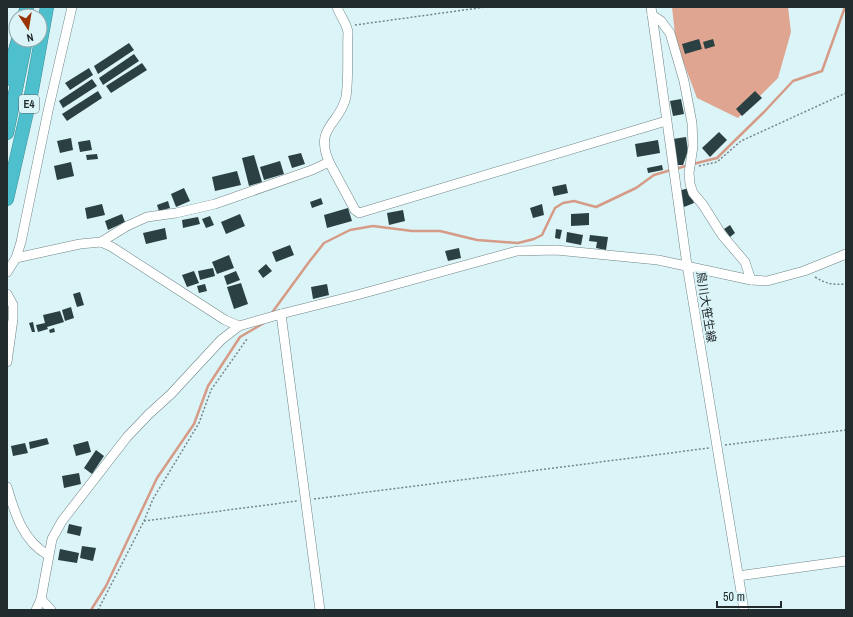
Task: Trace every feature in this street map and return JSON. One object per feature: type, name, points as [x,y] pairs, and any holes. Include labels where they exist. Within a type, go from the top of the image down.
[{"type":"highway","name":"E4","points":[[7,200],[32,90],[47,7]]},
{"type":"highway","points":[[7,79],[16,48]]},
{"type":"highway","name":"E4","points":[[7,133],[24,48]]},
{"type":"street","points":[[7,272],[16,258],[20,242],[72,7]]},
{"type":"street","points":[[337,7],[348,32],[346,98],[343,106],[325,135],[325,149],[329,162],[355,210],[359,214],[666,121]]},
{"type":"street","points":[[651,11],[670,33],[684,81],[691,112],[693,136],[690,167],[690,184],[693,193],[722,235],[745,262],[751,280]]},
{"type":"street","name":"鳥川大笹生線","points":[[651,11],[687,265],[744,610]]},
{"type":"street","points":[[16,258],[80,244],[101,242],[126,226],[147,217],[215,204],[312,170],[329,162]]},
{"type":"street","points":[[101,242],[112,247],[225,320],[239,326]]},
{"type":"street","points":[[36,610],[41,599],[52,539],[62,521],[127,437],[171,394],[221,340],[239,326],[278,314],[357,295],[517,251],[556,250],[658,260],[687,265],[751,280],[767,281],[809,269],[846,254]]},
{"type":"street","points":[[7,294],[13,305],[7,362]]},
{"type":"street","points":[[278,314],[306,500],[320,610]]},
{"type":"street","points":[[7,487],[21,528],[40,551],[48,555]]},
{"type":"street","points":[[738,576],[846,561]]},
{"type":"street","points":[[41,599],[50,610]]},
{"type":"path","points":[[347,27],[486,7]]},
{"type":"path","points":[[690,167],[704,166],[717,162],[741,141],[846,93]]},
{"type":"path","points":[[809,269],[814,276],[824,282],[836,285],[846,284]]},
{"type":"path","points":[[98,610],[144,521],[153,499],[199,423],[211,390],[247,338]]},
{"type":"path","points":[[144,521],[846,430]]},
{"type":"shaded area","points":[[672,7],[788,7],[791,32],[778,78],[738,118],[697,98],[676,43]]},
{"type":"building","points":[[699,39],[702,49],[685,54],[682,44]]},
{"type":"building","points":[[713,39],[715,46],[705,49],[703,42]]},
{"type":"building","points":[[129,43],[134,50],[98,74],[94,66]]},
{"type":"building","points":[[134,54],[139,61],[103,85],[99,78]]},
{"type":"building","points":[[142,63],[147,70],[111,93],[106,86]]},
{"type":"building","points":[[89,68],[93,75],[70,90],[65,83]]},
{"type":"building","points":[[92,79],[97,86],[63,108],[59,101]]},
{"type":"building","points":[[98,91],[102,98],[67,121],[62,114]]},
{"type":"building","points":[[755,91],[762,98],[742,116],[736,109]]},
{"type":"building","points":[[681,99],[684,114],[673,116],[670,101]]},
{"type":"building","points":[[719,132],[727,140],[710,157],[702,148]]},
{"type":"building","points":[[686,137],[688,151],[683,165],[677,165],[673,139]]},
{"type":"building","points":[[71,138],[73,150],[60,153],[57,141]]},
{"type":"building","points":[[90,140],[92,150],[80,152],[78,142]]},
{"type":"building","points":[[658,140],[660,153],[637,157],[635,144]]},
{"type":"building","points":[[301,153],[305,164],[292,168],[288,156]]},
{"type":"building","points":[[97,154],[98,159],[87,160],[86,155]]},
{"type":"building","points":[[254,155],[262,182],[249,186],[242,158]]},
{"type":"building","points":[[280,161],[284,174],[264,180],[260,167]]},
{"type":"building","points":[[71,162],[74,176],[57,180],[54,166]]},
{"type":"building","points":[[662,165],[663,170],[648,173],[647,168]]},
{"type":"building","points":[[237,171],[241,185],[215,191],[212,177]]},
{"type":"building","points":[[566,184],[568,193],[554,196],[552,187]]},
{"type":"building","points":[[184,188],[190,201],[176,207],[171,194]]},
{"type":"building","points":[[689,188],[694,203],[684,207],[678,191]]},
{"type":"building","points":[[321,198],[323,204],[312,208],[310,202]]},
{"type":"building","points":[[168,201],[170,208],[159,211],[157,205]]},
{"type":"building","points":[[102,204],[105,215],[87,219],[85,208]]},
{"type":"building","points":[[542,204],[544,215],[533,218],[530,208]]},
{"type":"building","points":[[348,208],[352,221],[327,228],[324,215]]},
{"type":"building","points":[[403,210],[405,221],[389,225],[387,213]]},
{"type":"building","points":[[589,213],[589,225],[571,226],[571,214]]},
{"type":"building","points":[[122,214],[125,222],[108,230],[105,221]]},
{"type":"building","points":[[240,214],[245,226],[226,234],[221,222]]},
{"type":"building","points":[[210,216],[214,225],[206,228],[202,219]]},
{"type":"building","points":[[198,217],[200,224],[183,228],[182,220]]},
{"type":"building","points":[[730,225],[735,233],[730,237],[724,229]]},
{"type":"building","points":[[165,228],[167,239],[146,244],[143,233]]},
{"type":"building","points":[[556,229],[562,230],[560,239],[555,238]]},
{"type":"building","points":[[567,232],[583,235],[581,245],[566,242]]},
{"type":"building","points":[[590,235],[608,237],[606,250],[596,248],[597,242],[589,241]]},
{"type":"building","points":[[290,245],[294,255],[276,262],[272,252]]},
{"type":"building","points":[[459,248],[461,258],[448,261],[445,251]]},
{"type":"building","points":[[229,255],[234,268],[217,274],[212,262]]},
{"type":"building","points":[[266,264],[272,271],[263,278],[258,271]]},
{"type":"building","points":[[213,268],[215,276],[200,280],[198,271]]},
{"type":"building","points":[[194,271],[199,283],[187,287],[182,275]]},
{"type":"building","points":[[236,271],[240,280],[227,285],[224,276]]},
{"type":"building","points":[[241,283],[248,304],[234,309],[227,287]]},
{"type":"building","points":[[205,284],[207,291],[199,293],[197,286]]},
{"type":"building","points":[[327,284],[329,295],[313,299],[311,287]]},
{"type":"building","points":[[80,292],[84,305],[77,307],[73,294]]},
{"type":"building","points":[[71,307],[74,318],[65,321],[62,310]]},
{"type":"building","points":[[60,311],[64,322],[47,327],[48,329],[38,332],[36,325],[45,323],[43,315]]},
{"type":"building","points":[[33,322],[35,332],[32,332],[29,323]]},
{"type":"building","points":[[54,328],[55,332],[50,333],[49,330]]},
{"type":"building","points":[[47,438],[49,444],[30,449],[29,442]]},
{"type":"building","points":[[88,441],[91,452],[76,456],[73,445]]},
{"type":"building","points":[[25,443],[28,453],[13,456],[11,446]]},
{"type":"building","points":[[96,450],[104,456],[92,474],[84,468]]},
{"type":"building","points":[[79,473],[81,484],[64,488],[62,476]]},
{"type":"building","points":[[69,524],[82,527],[80,536],[67,533]]},
{"type":"building","points":[[82,546],[96,548],[93,561],[80,558]]},
{"type":"building","points":[[60,549],[79,553],[77,563],[58,560]]},
{"type":"waterway","points":[[693,164],[717,158],[793,81],[822,71],[845,7]]},
{"type":"waterway","points":[[676,169],[688,165]]},
{"type":"waterway","points":[[271,314],[324,243],[350,230],[373,226],[412,231],[440,231],[477,240],[518,243],[534,239],[542,235],[555,208],[563,203],[574,201],[596,207],[636,188],[654,175],[671,170]]},
{"type":"waterway","points":[[91,610],[106,586],[157,478],[194,424],[208,386],[240,337],[264,323]]}]
